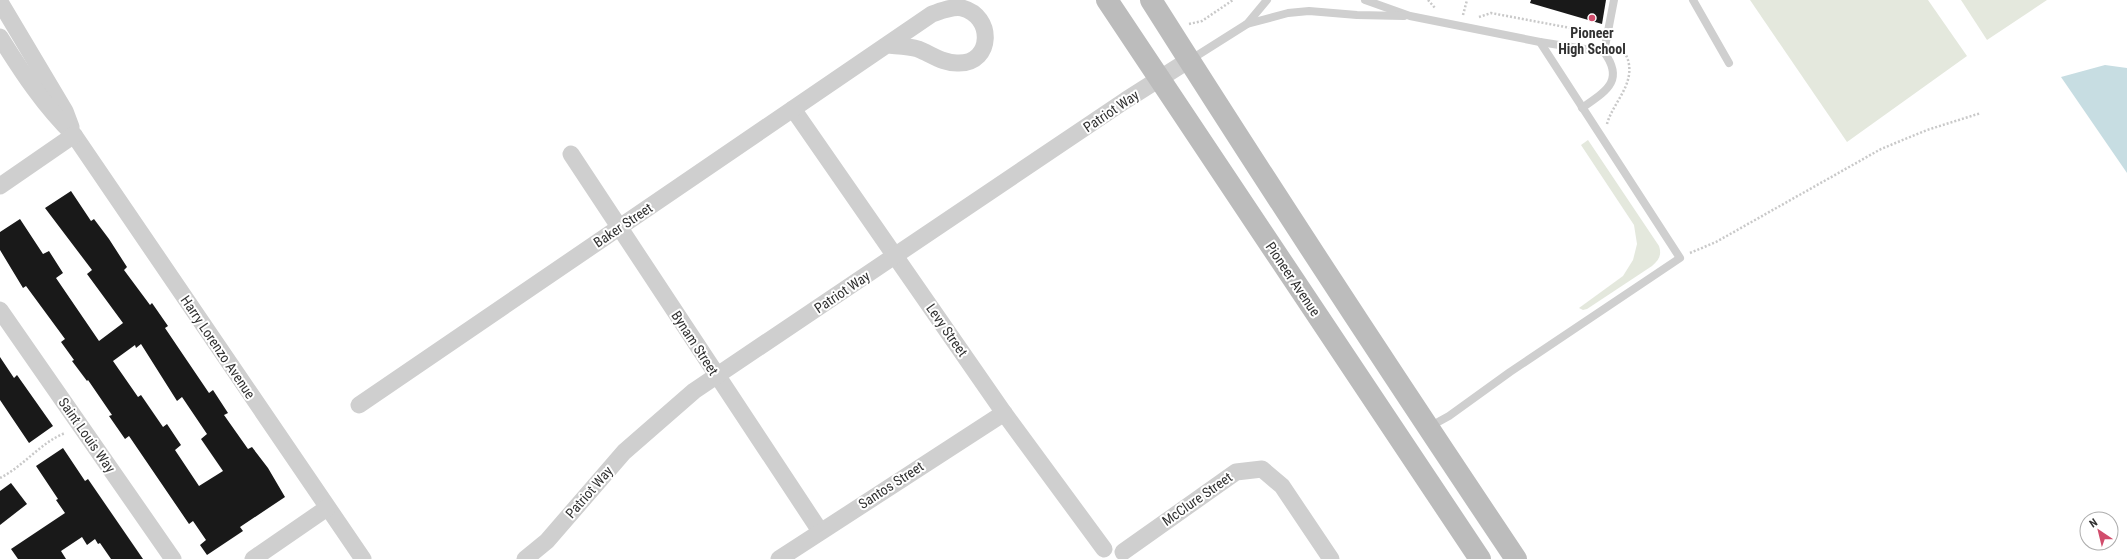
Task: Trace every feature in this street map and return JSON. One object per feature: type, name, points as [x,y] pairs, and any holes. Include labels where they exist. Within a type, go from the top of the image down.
[{"type":"street","name":"Pioneer Avenue","points":[[1106,0],[1480,559]]},
{"type":"street","points":[[1151,0],[1207,90],[1324,270],[1516,559]]},
{"type":"street","name":"Harry Lorenzo Avenue","points":[[0,2],[65,111],[74,135]]},
{"type":"street","name":"Baker Street","points":[[359,405],[932,14],[947,9],[961,8],[976,14],[984,25],[986,38],[982,52],[972,62],[958,64],[938,58],[917,49],[887,45]]},
{"type":"street","name":"Harry Lorenzo Avenue","points":[[0,37],[21,70],[56,117],[74,135],[363,559]]},
{"type":"street","name":"Patriot Way","points":[[526,559],[547,541],[624,452],[694,391],[1189,60]]},
{"type":"street","name":"Levy Street","points":[[793,109],[1102,554]]},
{"type":"street","points":[[0,186],[74,135]]},
{"type":"street","name":"Bynam Street","points":[[571,154],[716,376],[820,531]]},
{"type":"street","name":"Saint Louis Way","points":[[0,310],[173,559]]},
{"type":"street","points":[[1344,355],[1361,360],[1408,431],[1429,426]]},
{"type":"street","name":"Santos Street","points":[[779,559],[1004,413]]},
{"type":"street","name":"McClure Street","points":[[1124,555],[1236,472],[1262,469],[1282,486],[1331,559]]},
{"type":"street","points":[[253,559],[327,508]]},
{"type":"street","points":[[1102,554],[1116,547],[1124,555]]},
{"type":"lane","points":[[1247,24],[1267,0]]},
{"type":"lane","points":[[1365,0],[1410,16],[1540,42],[1604,52],[1613,64],[1613,79],[1605,92],[1582,108]]},
{"type":"lane","points":[[1604,52],[1614,0]]},
{"type":"lane","points":[[1693,0],[1729,63]]},
{"type":"lane","points":[[1189,60],[1247,24],[1288,13],[1309,11],[1357,15],[1410,16]]},
{"type":"lane","points":[[1429,426],[1449,416],[1680,258],[1540,42]]},
{"type":"path","points":[[1189,24],[1202,22],[1233,0]]},
{"type":"path","points":[[1461,27],[1466,0]]},
{"type":"path","points":[[1680,258],[1716,242],[1881,149],[1927,130],[1981,113]]},
{"type":"path","points":[[0,478],[17,468],[49,440],[65,433]]},
{"type":"shaded area","points":[[1750,0],[1928,0],[1967,56],[1847,142]]},
{"type":"shaded area","points":[[1961,0],[2047,0],[1987,40]]},
{"type":"shaded area","points":[[1588,140],[1659,246],[1660,255],[1652,266],[1587,309],[1583,310],[1579,308],[1623,276],[1633,260],[1637,244],[1634,225],[1581,145]]},
{"type":"water","points":[[2105,65],[2127,68],[2127,173],[2061,77]]},
{"type":"building","name":"Pioneer High School","points":[[1531,0],[1606,0],[1602,24],[1530,3]]},
{"type":"building","points":[[71,191],[91,221],[94,219],[109,239],[127,267],[124,270],[150,305],[152,303],[168,326],[165,328],[209,393],[213,390],[228,413],[224,415],[248,449],[252,447],[268,468],[285,497],[240,527],[243,531],[207,555],[200,545],[206,540],[193,521],[189,524],[129,436],[125,439],[109,416],[112,415],[88,380],[87,381],[72,361],[74,360],[61,342],[65,339],[26,286],[23,288],[0,250],[0,232],[20,219],[43,254],[49,251],[63,273],[56,278],[99,341],[123,323],[87,274],[92,270],[45,208]],"holes":[[[141,344],[177,401],[182,397],[207,434],[201,439],[223,471],[199,486],[175,450],[181,445],[167,424],[163,427],[141,395],[138,397],[113,361],[135,345],[136,348]]]},
{"type":"building","points":[[0,357],[14,378],[17,375],[53,426],[29,443],[0,400]]},
{"type":"building","points":[[63,448],[85,481],[88,479],[143,559],[111,559],[100,543],[98,544],[95,539],[87,545],[82,537],[61,551],[66,559],[18,559],[11,549],[65,513],[56,500],[58,499],[36,466]]},
{"type":"building","points":[[11,483],[27,504],[0,525],[0,491]]},
{"type":"place","name":"Pioneer High School","points":[[1592,18]]}]
